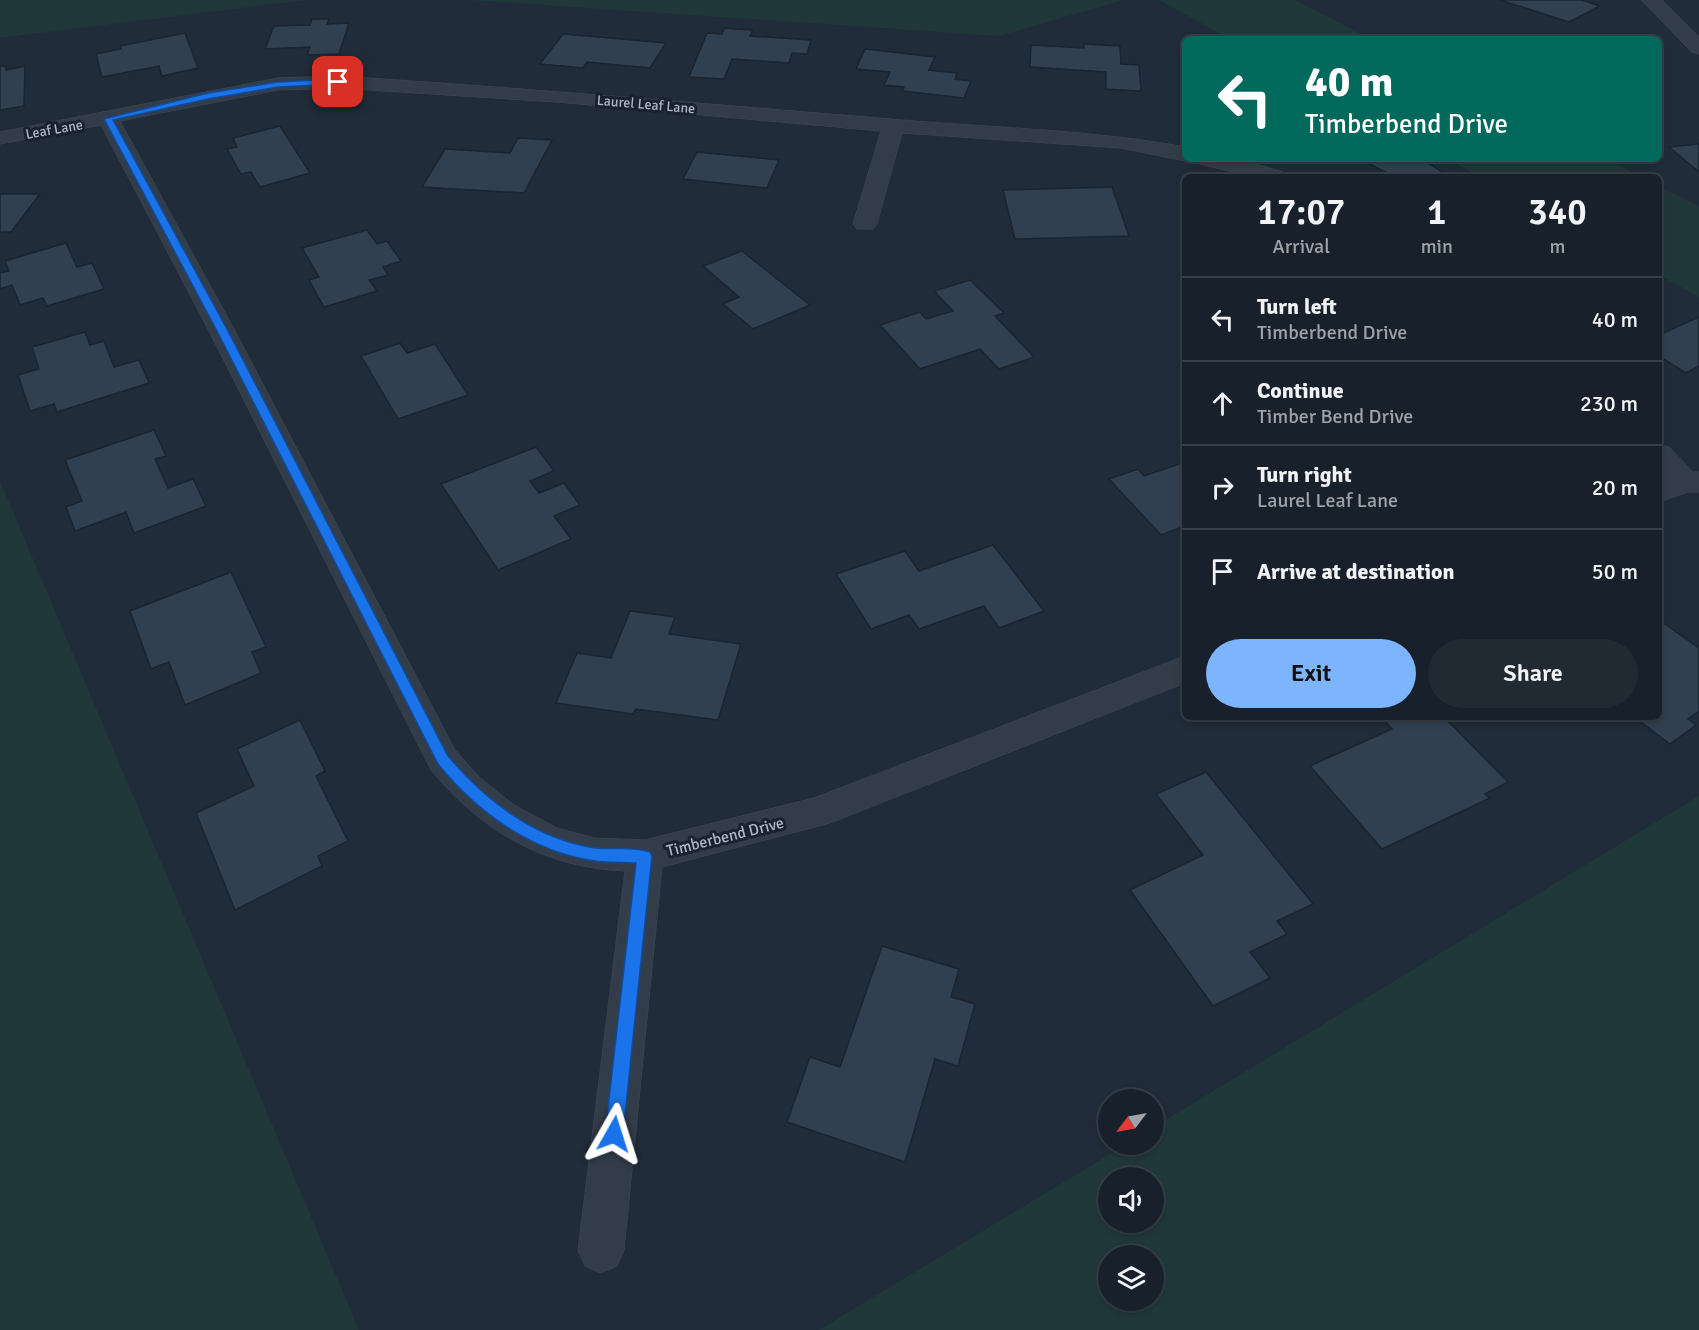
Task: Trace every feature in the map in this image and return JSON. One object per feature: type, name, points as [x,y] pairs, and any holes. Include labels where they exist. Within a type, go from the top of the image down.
[{"type":"street","points":[[1651,0],[1699,48]]},
{"type":"street","name":"Laurel Leaf Lane","points":[[108,119],[208,96],[278,84],[338,82],[557,96],[893,126],[1121,142],[1182,153]]},
{"type":"street","name":"Leaf Lane","points":[[0,138],[108,119]]},
{"type":"street","name":"Timberbend Drive","points":[[108,119],[222,331],[443,760],[466,787],[501,816],[548,842],[594,854],[645,856],[817,812],[1182,670]]},
{"type":"street","points":[[865,224],[893,126]]},
{"type":"street","points":[[1222,162],[1266,174]]},
{"type":"street","points":[[1662,458],[1681,486]]},
{"type":"street","points":[[601,1250],[645,856]]},
{"type":"green space","points":[[0,0],[306,0],[0,38]]},
{"type":"green space","points":[[470,0],[1124,0],[999,36]]},
{"type":"green space","points":[[1159,0],[1295,0],[1365,36],[1225,36]]},
{"type":"green space","points":[[1453,162],[1612,162],[1636,174],[1475,174]]},
{"type":"green space","points":[[1662,188],[1699,206],[1699,297],[1662,277]]},
{"type":"green space","points":[[0,481],[359,1330],[0,1330]]},
{"type":"green space","points":[[1699,796],[1699,1330],[819,1330],[1108,1155],[1164,1155],[1164,1121]]},
{"type":"building","points":[[1500,0],[1582,0],[1600,6],[1569,22]]},
{"type":"building","points":[[312,19],[329,19],[327,24],[349,23],[339,54],[307,55],[310,47],[265,49],[274,26],[310,25]]},
{"type":"building","points":[[724,28],[753,30],[750,36],[811,40],[807,54],[792,53],[789,63],[732,59],[724,79],[689,77],[707,33],[722,34]]},
{"type":"building","points":[[185,33],[198,68],[162,76],[159,66],[102,77],[96,54],[121,49],[120,46]]},
{"type":"building","points":[[563,34],[666,43],[650,68],[587,62],[583,68],[540,64]]},
{"type":"building","points":[[1084,44],[1120,46],[1121,64],[1139,65],[1141,91],[1106,89],[1106,72],[1030,67],[1031,45],[1084,48]]},
{"type":"building","points":[[865,49],[935,57],[929,70],[957,73],[955,79],[971,81],[964,98],[902,91],[904,87],[884,85],[890,72],[856,69]]},
{"type":"building","points":[[0,66],[6,66],[6,70],[25,66],[24,106],[0,110]]},
{"type":"building","points":[[280,126],[310,173],[260,187],[251,172],[241,174],[227,149],[237,147],[233,138]]},
{"type":"building","points":[[518,138],[552,140],[524,193],[422,187],[445,149],[510,153]]},
{"type":"building","points":[[1699,144],[1699,172],[1669,147]]},
{"type":"building","points":[[697,152],[779,160],[767,188],[683,179]]},
{"type":"building","points":[[1366,162],[1425,162],[1446,174],[1380,174],[1385,172]]},
{"type":"building","points":[[1112,187],[1129,236],[1015,239],[1003,190]]},
{"type":"building","points":[[0,194],[40,194],[11,232],[0,232]]},
{"type":"building","points":[[367,230],[377,244],[387,241],[401,261],[383,267],[388,275],[369,280],[377,291],[324,307],[309,280],[319,277],[302,248]]},
{"type":"building","points":[[66,243],[77,267],[92,263],[104,289],[47,306],[43,298],[20,305],[12,285],[0,289],[0,273],[9,271],[5,261]]},
{"type":"building","points":[[742,251],[810,305],[753,329],[723,304],[739,297],[703,266]]},
{"type":"building","points":[[970,280],[1004,313],[995,316],[1034,357],[999,369],[980,349],[920,369],[880,325],[920,312],[926,319],[953,311],[934,291]]},
{"type":"building","points":[[1699,317],[1699,366],[1686,373],[1662,358],[1662,334]]},
{"type":"building","points":[[85,332],[90,345],[104,341],[114,367],[139,360],[149,383],[57,412],[54,404],[30,411],[18,375],[39,369],[32,347]]},
{"type":"building","points":[[400,343],[407,353],[435,344],[468,395],[398,419],[361,356]]},
{"type":"building","points":[[154,430],[166,456],[155,459],[168,488],[193,479],[206,506],[134,533],[126,512],[75,531],[66,507],[82,501],[65,460]]},
{"type":"building","points":[[536,447],[554,471],[530,481],[539,493],[564,483],[580,505],[554,516],[571,539],[498,570],[441,484]]},
{"type":"building","points":[[1182,463],[1182,527],[1161,535],[1109,479],[1138,469],[1144,476]]},
{"type":"building","points":[[993,545],[1044,611],[999,628],[984,606],[919,629],[909,615],[871,629],[836,574],[905,551],[919,571]]},
{"type":"building","points":[[231,572],[266,647],[252,652],[261,673],[185,705],[169,662],[151,669],[130,611]]},
{"type":"building","points":[[630,611],[675,617],[669,634],[741,644],[718,720],[636,709],[633,714],[556,703],[577,653],[611,658]]},
{"type":"building","points":[[1662,622],[1699,648],[1699,711],[1688,719],[1696,725],[1670,744],[1638,720],[1662,720]]},
{"type":"building","points":[[300,720],[325,771],[316,776],[348,841],[318,856],[322,866],[235,910],[196,813],[254,786],[237,749]]},
{"type":"building","points":[[1384,720],[1447,720],[1508,782],[1485,794],[1490,798],[1382,849],[1310,766],[1392,729]]},
{"type":"building","points":[[1206,772],[1313,904],[1277,921],[1287,934],[1250,952],[1270,978],[1213,1006],[1130,890],[1203,855],[1156,794]]},
{"type":"building","points":[[882,946],[959,969],[951,997],[975,1004],[958,1066],[935,1059],[905,1162],[787,1122],[810,1057],[840,1067]]},
{"type":"route","points":[[338,82],[278,84],[208,96],[108,119],[222,331],[443,760],[466,787],[501,816],[548,842],[594,854],[645,856],[614,1134]]}]
